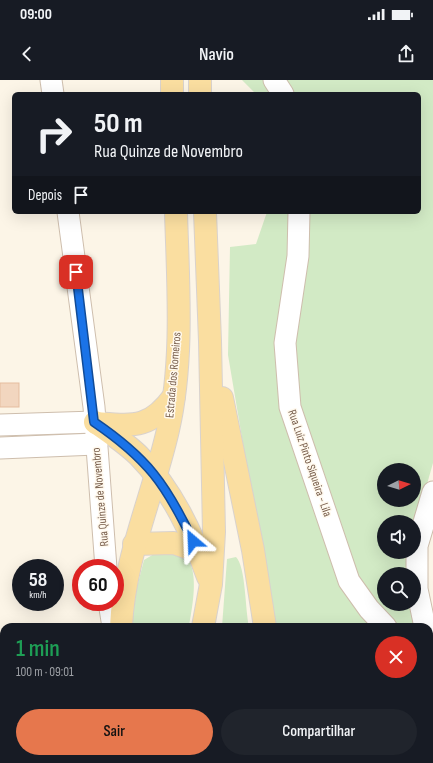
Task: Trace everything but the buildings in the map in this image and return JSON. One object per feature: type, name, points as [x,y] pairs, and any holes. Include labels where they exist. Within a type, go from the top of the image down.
[{"type":"main road","points":[[172,80],[172,92]]},
{"type":"main road","points":[[200,80],[200,92]]},
{"type":"main road","name":"Estrada dos Romeiros","points":[[122,623],[134,544],[156,475],[168,429],[174,395],[178,317],[176,214]]},
{"type":"main road","points":[[204,623],[211,584],[214,532],[210,341],[205,214]]},
{"type":"main road","points":[[210,341],[253,550],[264,623]]},
{"type":"main road","points":[[94,422],[129,424],[142,423],[154,418],[165,408],[174,395]]},
{"type":"main road","points":[[94,422],[122,441],[138,455],[156,475],[169,494],[199,552],[211,584]]},
{"type":"main road","points":[[134,544],[174,543],[199,552]]},
{"type":"street","points":[[51,80],[53,92]]},
{"type":"street","points":[[274,80],[282,92]]},
{"type":"street","name":"Rua Quinze de Novembro","points":[[68,214],[94,422],[105,559]]},
{"type":"street","name":"Rua Luiz Pinto Siqueira - Lila","points":[[299,214],[298,256],[285,343],[290,407],[349,581],[369,609],[382,623]]},
{"type":"street","points":[[0,425],[94,422]]},
{"type":"street","points":[[0,448],[96,444]]},
{"type":"street","points":[[424,623],[417,589],[417,546],[433,492]]},
{"type":"street","points":[[110,611],[112,623]]},
{"type":"green space","points":[[242,80],[433,80],[433,463],[421,505],[421,463],[377,463],[377,507],[421,507],[418,515],[377,515],[377,559],[409,559],[409,567],[377,567],[377,611],[413,611],[415,623],[273,623],[228,355],[230,247],[256,244],[266,214],[421,214],[421,92],[254,92]]},
{"type":"green space","points":[[159,551],[178,552],[186,557],[191,564],[194,585],[190,623],[132,623],[137,587],[144,560]]},
{"type":"green space","points":[[236,557],[242,570],[248,623],[222,623],[227,559]]},
{"type":"route","points":[[76,272],[94,407],[94,422],[122,441],[138,455],[156,475],[182,517],[193,541]]}]
